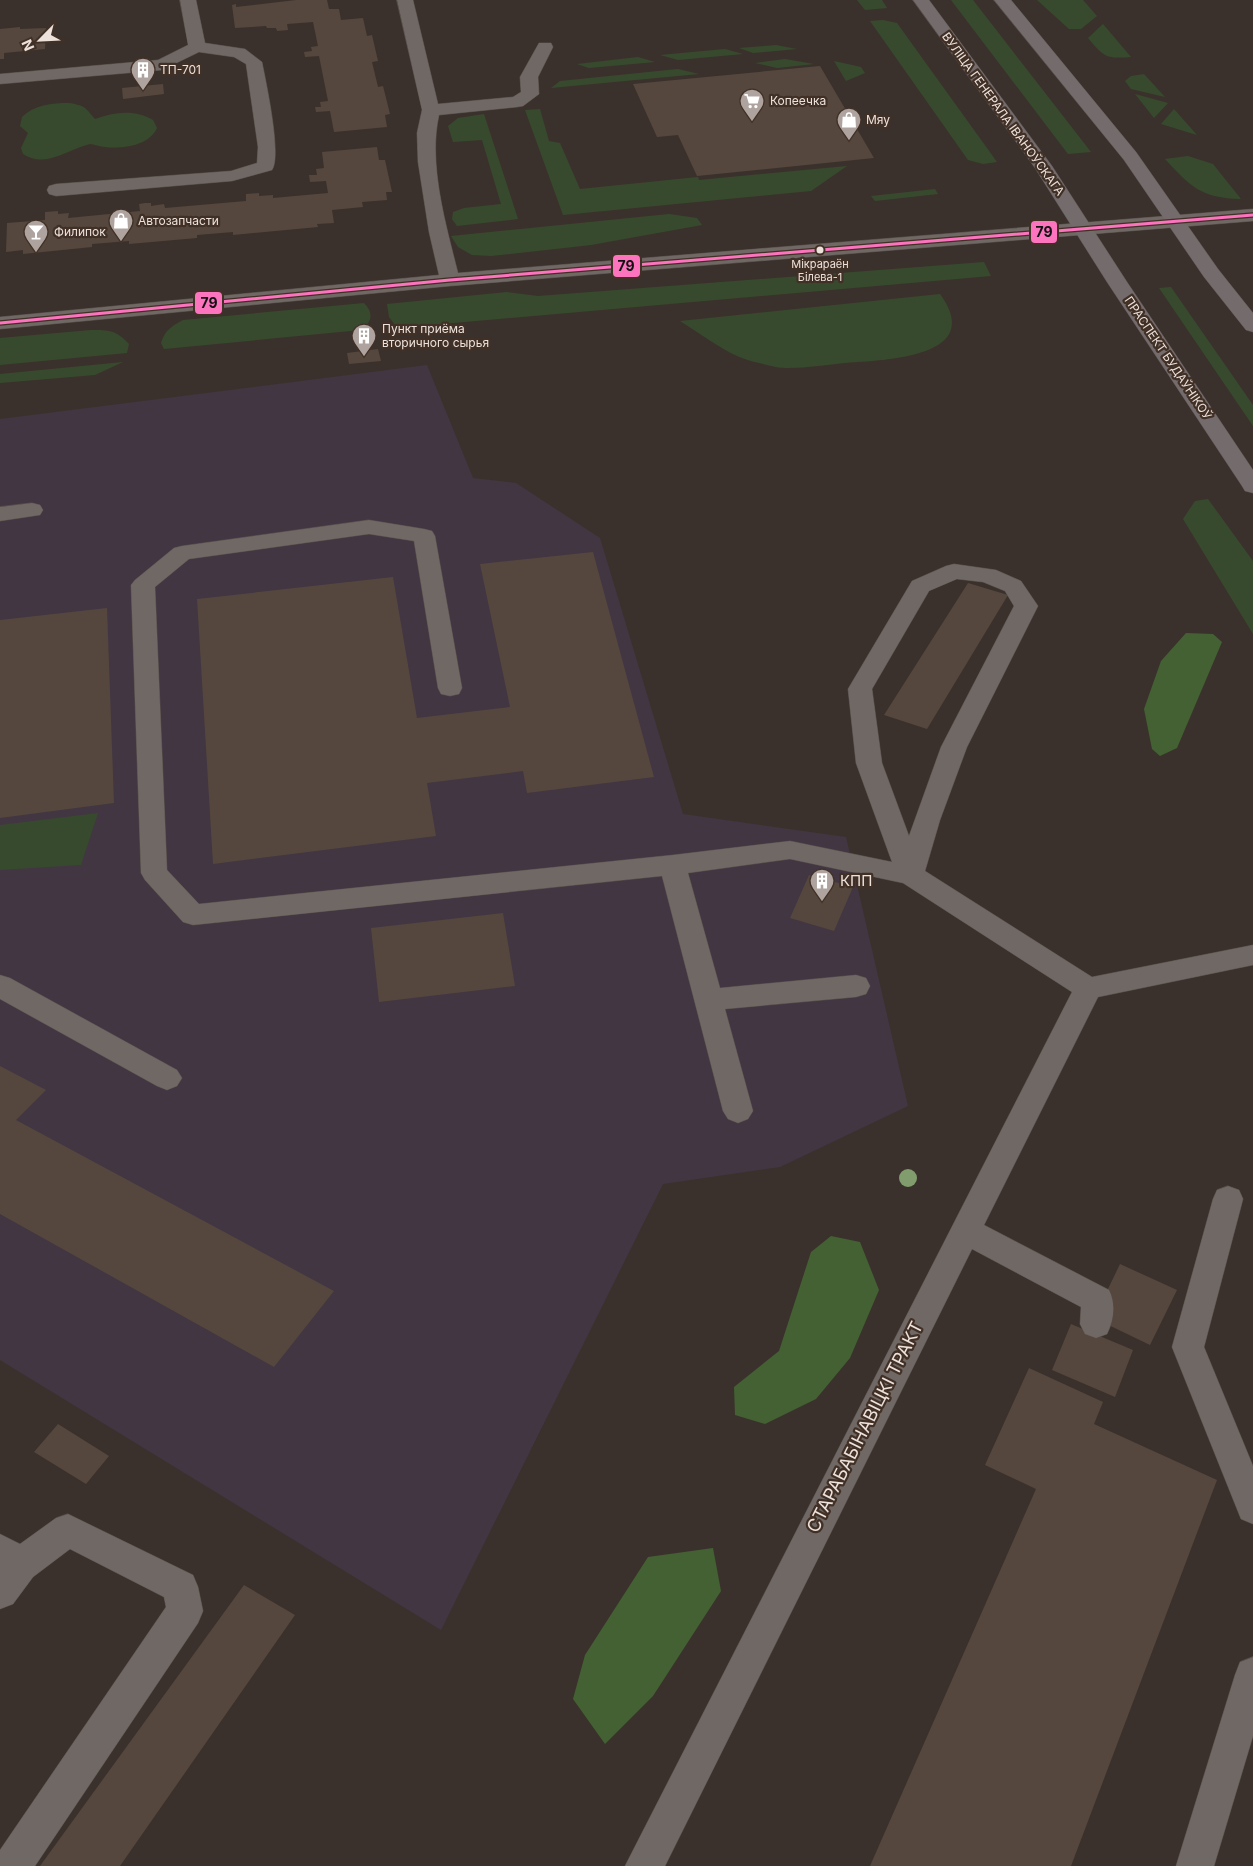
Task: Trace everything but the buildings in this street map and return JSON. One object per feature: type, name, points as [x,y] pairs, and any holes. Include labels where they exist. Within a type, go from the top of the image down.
[{"type":"main road","name":"ВУЛІЦА ГЕНЕРАЛА ІВАНОЎСКАГА","points":[[921,0],[1043,166],[1084,229]]},
{"type":"main road","points":[[1002,0],[1130,156],[1211,273],[1253,326]]},
{"type":"main road","name":"ПРАСПЕКТ БУДАЎНІКОЎ","points":[[1084,229],[1253,486]]},
{"type":"street","points":[[188,0],[197,47]]},
{"type":"street","points":[[405,0],[431,110],[426,133],[427,162],[438,232],[450,280]]},
{"type":"street","points":[[0,79],[162,65],[197,47],[239,53],[254,62],[267,147],[266,166],[232,176],[56,190]]},
{"type":"street","points":[[431,110],[516,102],[530,94],[529,78],[545,47]]},
{"type":"street","points":[[0,323],[450,280],[1253,215]]},
{"type":"street","points":[[0,514],[32,510]]},
{"type":"street","points":[[450,688],[424,536],[368,526],[182,553],[143,585],[154,873],[192,915],[673,865],[790,850],[910,875],[1088,988],[1253,956]]},
{"type":"street","points":[[954,571],[988,574],[1013,586],[1026,606],[954,747],[927,820],[910,875],[870,763],[860,689],[920,586],[954,571]]},
{"type":"street","points":[[673,865],[738,1111]]},
{"type":"street","points":[[0,986],[166,1078]]},
{"type":"street","points":[[709,1000],[856,986]]},
{"type":"street","name":"СТАРАБАБІНАВІЦКІ ТРАКТ","points":[[644,1866],[855,1445],[966,1231],[1088,988]]},
{"type":"street","points":[[1228,1199],[1188,1347],[1253,1508]]},
{"type":"street","points":[[966,1231],[1098,1300],[1096,1324]]},
{"type":"street","points":[[0,1592],[11,1558],[68,1530],[180,1587],[185,1610],[12,1866]]},
{"type":"street","points":[[1195,1866],[1253,1675]]},
{"type":"shaded area","points":[[427,365],[473,478],[516,483],[600,538],[683,814],[846,837],[908,1106],[780,1167],[663,1184],[441,1630],[0,1360],[0,419]]},
{"type":"green space","points":[[857,0],[882,0],[887,8],[865,10]]},
{"type":"green space","points":[[951,0],[973,0],[1091,152],[1068,154]]},
{"type":"green space","points":[[1037,0],[1083,0],[1097,16],[1081,29],[1069,29]]},
{"type":"green space","points":[[883,20],[897,23],[997,162],[983,164],[968,160],[870,21]]},
{"type":"green space","points":[[1103,24],[1131,57],[1116,58],[1106,55],[1088,38]]},
{"type":"green space","points":[[776,45],[797,49],[753,53],[739,48]]},
{"type":"green space","points":[[725,49],[743,54],[678,60],[660,55]]},
{"type":"green space","points":[[638,57],[655,62],[589,68],[577,64]]},
{"type":"green space","points":[[785,59],[814,64],[777,68],[755,63]]},
{"type":"green space","points":[[834,61],[861,67],[865,73],[846,81]]},
{"type":"green space","points":[[678,69],[699,74],[551,88],[560,81]]},
{"type":"green space","points":[[1144,74],[1165,97],[1131,89],[1125,81],[1131,76]]},
{"type":"green space","points":[[1135,94],[1168,103],[1154,118]]},
{"type":"green space","points":[[69,103],[85,108],[95,119],[117,113],[139,114],[153,120],[157,128],[148,139],[127,147],[103,147],[90,144],[49,159],[32,158],[23,154],[21,148],[28,133],[20,126],[22,117],[32,110],[44,106]]},
{"type":"green space","points":[[540,109],[549,141],[560,143],[580,189],[698,177],[699,180],[847,166],[811,191],[563,215],[525,110]]},
{"type":"green space","points":[[1174,109],[1197,135],[1161,124]]},
{"type":"green space","points":[[484,114],[518,219],[457,226],[452,219],[453,212],[464,208],[501,204],[482,140],[453,142],[448,126],[458,118]]},
{"type":"green space","points":[[1188,156],[1213,164],[1241,199],[1216,196],[1198,189],[1182,177],[1165,159]]},
{"type":"green space","points":[[935,189],[938,194],[875,201],[871,196]]},
{"type":"green space","points":[[669,214],[697,218],[702,225],[591,245],[491,256],[472,255],[458,247],[451,236]]},
{"type":"green space","points":[[984,262],[991,276],[407,327],[395,325],[389,317],[387,304],[507,292],[538,296]]},
{"type":"green space","points":[[1171,287],[1253,405],[1253,426],[1159,288]]},
{"type":"green space","points":[[940,294],[951,315],[950,331],[941,343],[904,357],[882,360],[800,368],[776,367],[750,361],[735,355],[680,321]]},
{"type":"green space","points":[[364,303],[369,310],[370,317],[368,324],[361,330],[164,349],[161,343],[169,329],[183,320]]},
{"type":"green space","points":[[91,330],[116,333],[129,344],[127,353],[0,365],[0,338]]},
{"type":"green space","points":[[123,362],[95,375],[0,383],[0,374]]},
{"type":"green space","points":[[1208,499],[1253,561],[1253,634],[1183,519],[1195,501]]},
{"type":"green space","points":[[1186,633],[1213,634],[1222,642],[1177,748],[1160,756],[1152,749],[1144,709],[1161,661]]},
{"type":"green space","points":[[98,813],[81,865],[0,870],[0,825]]},
{"type":"green space","points":[[831,1236],[860,1242],[879,1290],[850,1358],[816,1399],[765,1424],[735,1415],[734,1387],[779,1351],[811,1252]]},
{"type":"green space","points":[[713,1548],[721,1591],[653,1696],[605,1744],[573,1699],[585,1655],[648,1557]]},
{"type":"transit line","name":"79","points":[[0,323],[450,280],[1253,215]]},
{"type":"place","name":"ТП-701","points":[[143,91]]},
{"type":"place","name":"Копеечка","points":[[752,122]]},
{"type":"place","name":"Мяу","points":[[849,141]]},
{"type":"place","name":"Автозапчасти","points":[[121,242]]},
{"type":"place","name":"Мікрараён Білева-1","points":[[820,250]]},
{"type":"place","name":"Филипок","points":[[36,253]]},
{"type":"place","name":"Пункт приёма вторичного сырья","points":[[364,357]]},
{"type":"place","name":"КПП","points":[[822,902]]}]
